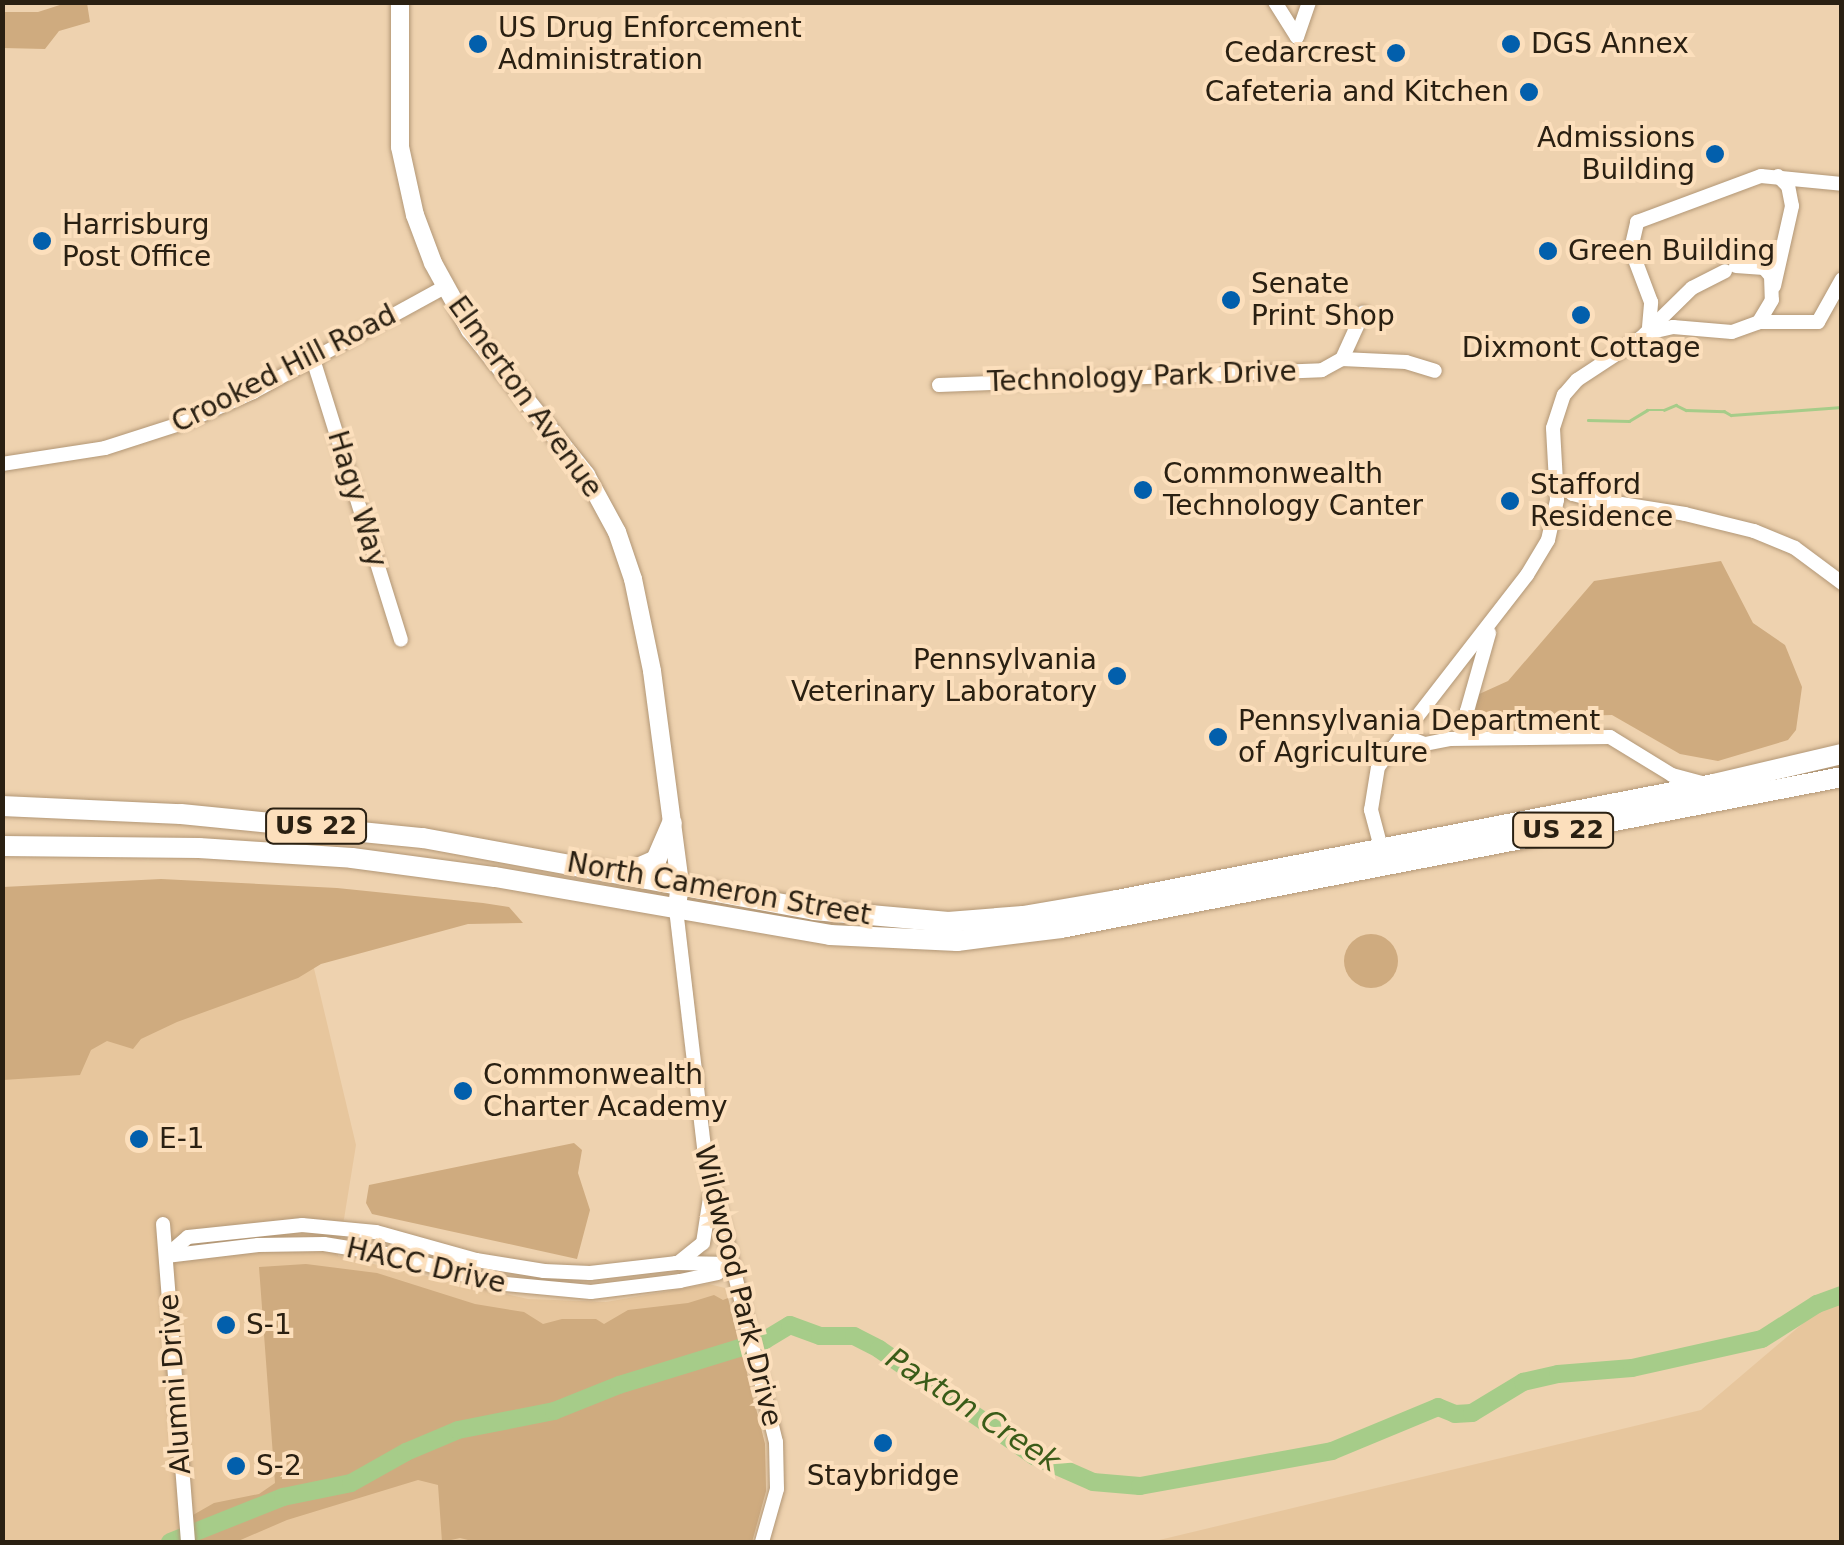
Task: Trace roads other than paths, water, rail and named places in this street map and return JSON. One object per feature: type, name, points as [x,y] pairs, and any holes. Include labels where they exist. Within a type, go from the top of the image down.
[{"type":"highway","name":"North Cameron Street","points":[[2,846],[199,848],[352,858],[856,938],[958,940],[1062,928],[1381,860],[1842,754]]},
{"type":"highway","name":"North Cameron Street","points":[[2,806],[181,814],[370,832],[870,918],[974,921],[1381,860],[1842,776]]},
{"type":"highway","points":[[626,873],[656,860],[672,824]]},
{"type":"main road","name":"Elmerton Avenue","points":[[400,2],[397,106],[404,169],[415,215],[444,287],[485,350],[575,458],[617,532],[646,637],[680,885],[676,909]]},
{"type":"street","points":[[1275,2],[1298,37],[1310,2]]},
{"type":"street","points":[[1647,332],[1651,302],[1631,249],[1637,222],[1754,178],[1778,176],[1842,184]]},
{"type":"street","points":[[1759,322],[1769,310],[1778,250],[1792,206],[1788,186],[1778,176]]},
{"type":"street","points":[[1381,860],[1371,810],[1372,784],[1401,735],[1497,614],[1548,540],[1557,482],[1553,428],[1567,390],[1647,332],[1692,288],[1731,268],[1764,268],[1774,286]]},
{"type":"street","points":[[1647,332],[1673,327],[1732,332],[1759,322],[1818,322],[1842,279]]},
{"type":"street","name":"Crooked Hill Road","points":[[2,464],[73,455],[147,436],[216,409],[444,287]]},
{"type":"street","points":[[1342,359],[1363,313]]},
{"type":"street","name":"Hagy Way","points":[[312,359],[401,640]]},
{"type":"street","name":"Technology Park Drive","points":[[940,384],[1322,370],[1342,359],[1406,362],[1435,370]]},
{"type":"street","points":[[1557,482],[1573,494],[1596,500],[1668,510],[1754,531],[1794,548],[1842,583]]},
{"type":"street","points":[[1477,738],[1468,726],[1469,694],[1497,614]]},
{"type":"street","points":[[1401,735],[1417,743],[1477,738],[1610,737],[1672,774],[1714,784]]},
{"type":"street","name":"Wildwood Park Drive","points":[[676,909],[688,1046],[711,1182],[750,1327],[778,1458],[774,1505],[762,1542]]},
{"type":"street","points":[[676,1264],[693,1254],[706,1237],[711,1182]]},
{"type":"street","name":"Alumni Drive","points":[[188,1237],[163,1224],[188,1542]]},
{"type":"street","name":"HACC Drive","points":[[188,1237],[256,1226],[325,1226],[376,1232],[476,1260],[544,1272],[732,1264]]},
{"type":"street","points":[[166,1256],[188,1237]]},
{"type":"street","name":"HACC Drive","points":[[166,1256],[258,1245],[324,1244],[393,1255],[495,1283],[591,1292],[680,1282],[717,1273],[732,1264]]},
{"type":"street","points":[[168,1294],[178,1268],[192,1254]]},
{"type":"waterway","points":[[1588,420],[1629,421],[1647,410],[1676,405],[1686,410],[1724,411],[1731,415],[1842,407]]},
{"type":"waterway","name":"Paxton Creek","points":[[170,1542],[283,1497],[351,1483],[406,1452],[458,1430],[554,1411],[619,1385],[765,1340],[790,1325],[820,1336],[854,1336],[879,1349],[1034,1456],[1093,1482],[1140,1486],[1332,1451],[1438,1407],[1455,1414],[1472,1413],[1523,1382],[1558,1374],[1632,1368],[1762,1339],[1817,1304],[1842,1295]]},
{"type":"place","name":"US Drug Enforcement Administration","points":[[478,44]]},
{"type":"place","name":"DGS Annex","points":[[1511,44]]},
{"type":"place","name":"Cedarcrest","points":[[1396,53]]},
{"type":"place","name":"Cafeteria and Kitchen","points":[[1529,92]]},
{"type":"place","name":"Admissions Building","points":[[1715,154]]},
{"type":"place","name":"Harrisburg Post Office","points":[[42,241]]},
{"type":"place","name":"Green Building","points":[[1548,251]]},
{"type":"place","name":"Senate Print Shop","points":[[1231,300]]},
{"type":"place","name":"Dixmont Cottage","points":[[1581,315]]},
{"type":"place","name":"Commonwealth Technology Canter","points":[[1143,490]]},
{"type":"place","name":"Stafford Residence","points":[[1510,501]]},
{"type":"place","name":"Pennsylvania Veterinary Laboratory","points":[[1117,676]]},
{"type":"place","name":"Pennsylvania Department of Agriculture","points":[[1218,737]]},
{"type":"place","name":"Commonwealth Charter Academy","points":[[463,1091]]},
{"type":"place","name":"E-1","points":[[139,1139]]},
{"type":"place","name":"S-1","points":[[226,1325]]},
{"type":"place","name":"Staybridge","points":[[883,1443]]},
{"type":"place","name":"S-2","points":[[236,1466]]}]
